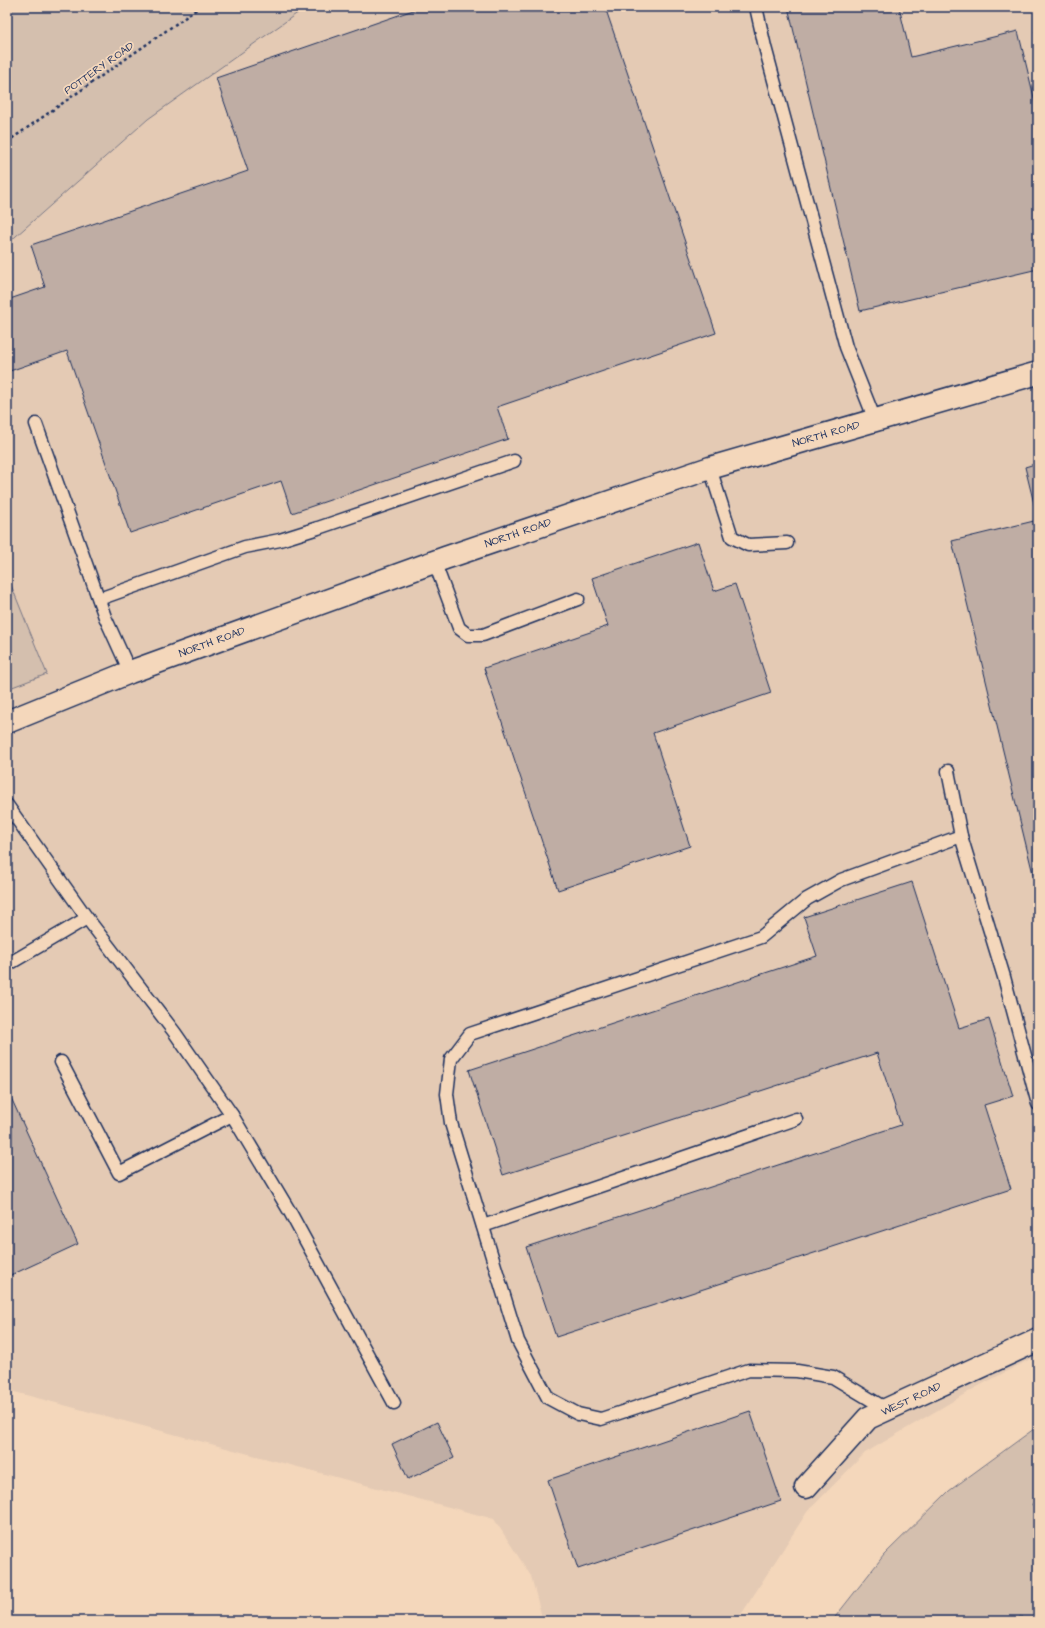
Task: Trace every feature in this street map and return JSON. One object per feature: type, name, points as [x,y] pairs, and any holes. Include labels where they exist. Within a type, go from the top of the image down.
[{"type":"street","name":"NORTH ROAD","points":[[7,722],[130,672],[434,562],[710,468],[1038,373]]},
{"type":"street","name":"WEST ROAD","points":[[806,1486],[868,1418],[1038,1340]]},
{"type":"lane","points":[[756,7],[767,54],[846,347],[875,420]]},
{"type":"lane","points":[[36,424],[105,617],[130,672]]},
{"type":"lane","points":[[99,599],[245,547],[280,540],[318,528],[514,461]]},
{"type":"lane","points":[[710,468],[732,537],[748,545],[787,542]]},
{"type":"lane","points":[[434,562],[459,628],[468,635],[483,636],[578,599]]},
{"type":"lane","points":[[948,771],[961,836],[1004,977],[1038,1104]]},
{"type":"lane","points":[[7,805],[87,918],[175,1033],[232,1115],[290,1212],[394,1402]]},
{"type":"lane","points":[[888,1410],[834,1377],[797,1371],[749,1370],[602,1419],[578,1414],[548,1398],[518,1341],[451,1123],[447,1094],[451,1059],[470,1034],[761,937],[807,899],[841,880],[961,836]]},
{"type":"lane","points":[[7,965],[87,918]]},
{"type":"lane","points":[[61,1062],[119,1173],[232,1115]]},
{"type":"lane","points":[[483,1226],[796,1119]]},
{"type":"path","name":"POTTERY ROAD","points":[[7,142],[200,7]]},
{"type":"shaded area","points":[[7,7],[306,7],[148,119],[7,244]]},
{"type":"shaded area","points":[[306,7],[1038,7],[1038,1355],[975,1388],[865,1453],[807,1512],[737,1621],[543,1621],[531,1576],[494,1519],[7,1390],[7,244],[148,119]]},
{"type":"shaded area","points":[[7,575],[47,674],[7,689]]},
{"type":"shaded area","points":[[1038,1426],[1038,1621],[1024,1621],[1021,1616],[1013,1621],[832,1621],[884,1555],[949,1491]]},
{"type":"building","points":[[422,7],[605,7],[716,333],[497,407],[508,439],[292,513],[281,481],[130,533],[67,351],[7,372],[7,300],[45,287],[31,245],[248,171],[216,78]]},
{"type":"building","points":[[788,7],[899,7],[911,57],[1018,31],[1038,114],[1038,269],[860,311]]},
{"type":"building","points":[[1038,30],[1038,43],[1035,31]]},
{"type":"building","points":[[1038,463],[1038,520],[1025,467]]},
{"type":"building","points":[[1038,520],[1038,877],[1034,878],[952,541]]},
{"type":"building","points":[[698,542],[714,591],[735,584],[771,693],[653,733],[690,846],[558,890],[484,668],[608,626],[592,578]]},
{"type":"building","points":[[912,882],[959,1028],[989,1019],[1013,1096],[984,1105],[1011,1189],[556,1337],[526,1247],[901,1125],[877,1053],[503,1175],[469,1070],[817,956],[804,917]]},
{"type":"building","points":[[7,1089],[78,1244],[7,1277]]},
{"type":"building","points":[[750,1411],[781,1501],[578,1569],[548,1480]]},
{"type":"building","points":[[437,1422],[454,1458],[408,1479],[392,1444]]},
{"type":"building","points":[[1038,1501],[1038,1514],[1032,1504]]}]
